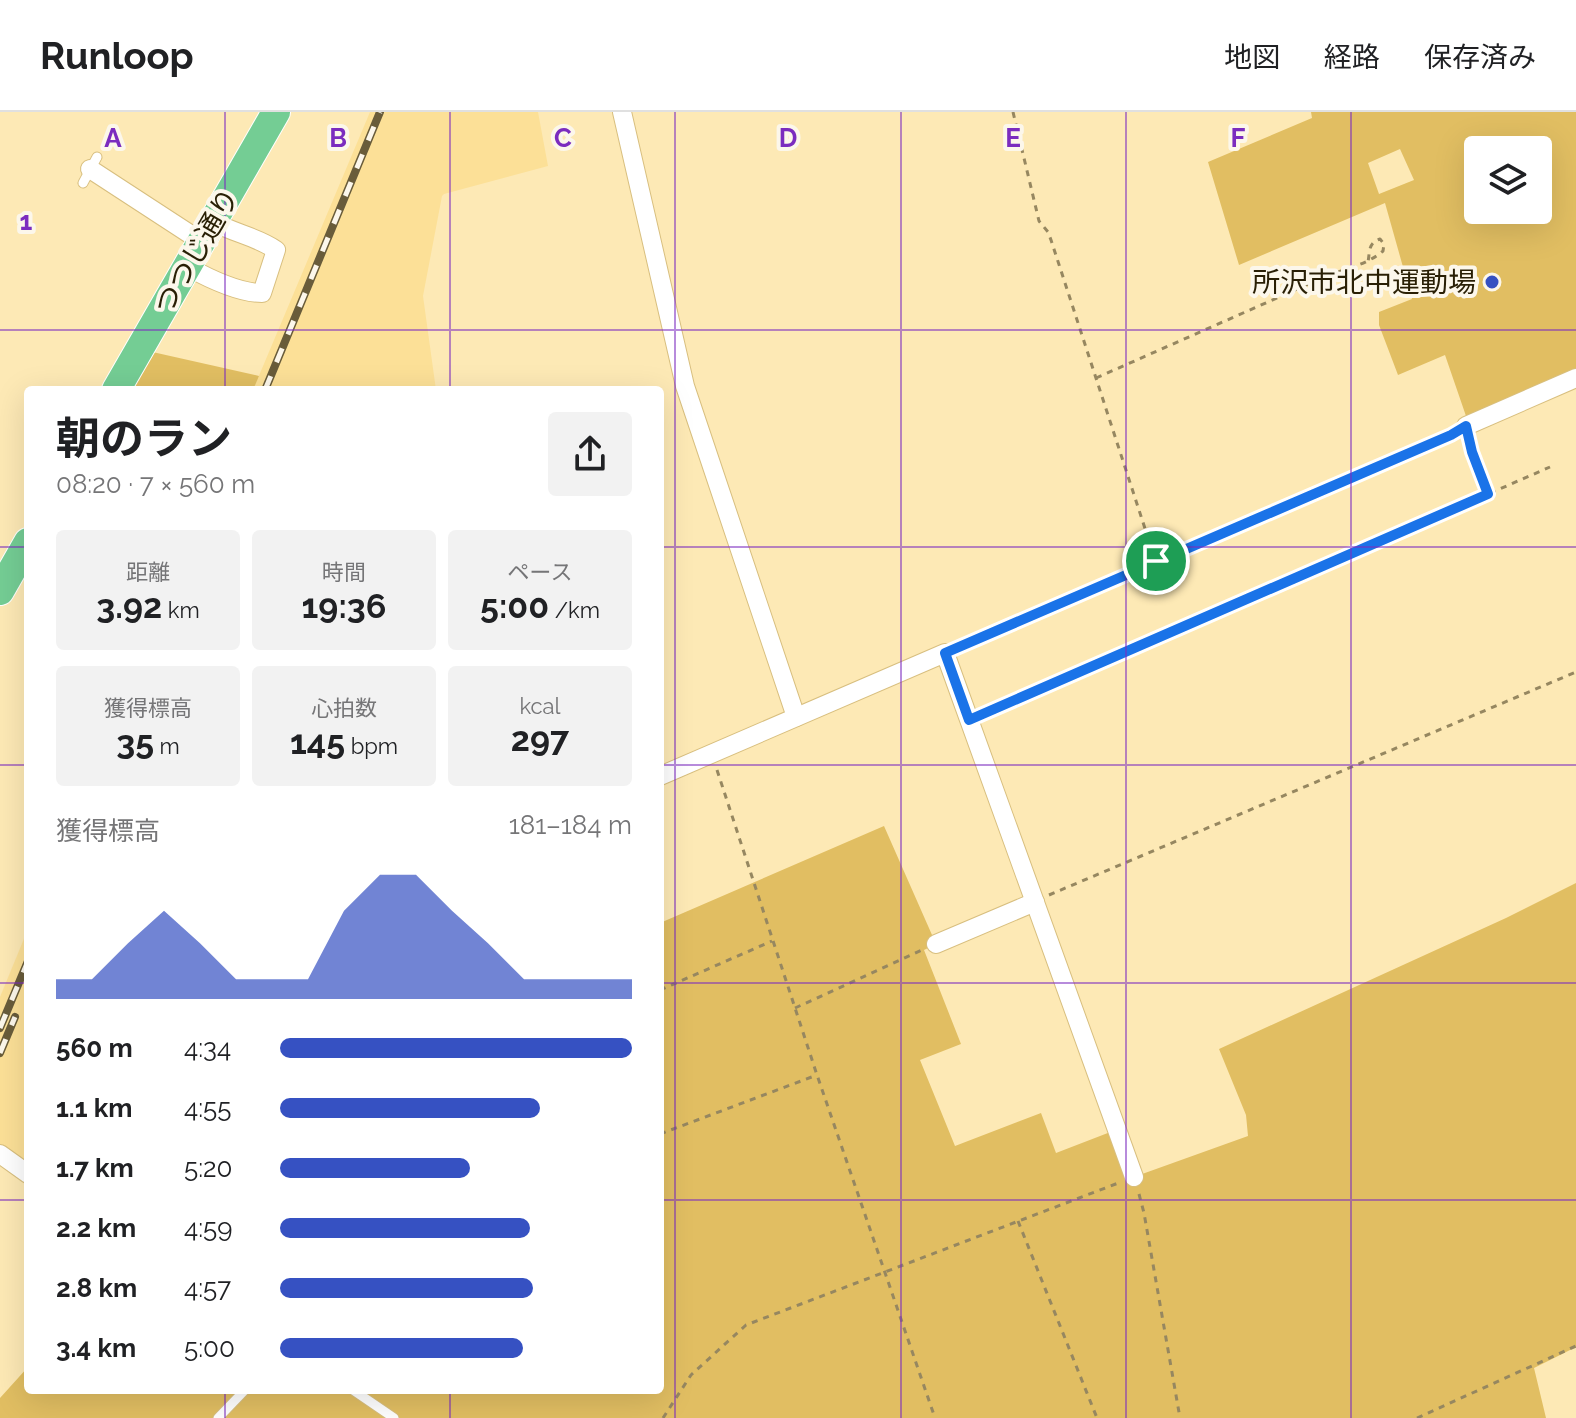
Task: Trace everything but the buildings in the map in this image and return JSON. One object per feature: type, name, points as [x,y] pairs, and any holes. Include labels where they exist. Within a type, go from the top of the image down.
[{"type":"main road","name":"つつじ通り","points":[[118,386],[208,232],[269,115]]},
{"type":"main road","points":[[0,591],[24,549]]},
{"type":"street","points":[[622,112],[685,386],[796,717]]},
{"type":"street","points":[[90,170],[208,232],[228,230],[268,244],[276,250],[262,293],[251,293],[188,267]]},
{"type":"street","points":[[1466,426],[1576,378]]},
{"type":"street","points":[[664,774],[945,653],[1134,1177]]},
{"type":"street","points":[[936,944],[1035,902]]},
{"type":"street","points":[[0,1154],[24,1171]]},
{"type":"lane","points":[[945,653],[1466,426]]},
{"type":"lane","points":[[218,1418],[241,1394]]},
{"type":"lane","points":[[359,1394],[394,1418]]},
{"type":"path","points":[[1013,112],[1039,221],[1051,240],[1156,561]]},
{"type":"path","points":[[1096,378],[1329,275],[1368,262],[1383,251],[1384,244],[1380,239],[1369,247],[1368,262]]},
{"type":"path","points":[[1466,426],[1488,494]]},
{"type":"path","points":[[969,720],[1550,467]]},
{"type":"path","points":[[1035,902],[1576,672]]},
{"type":"path","points":[[712,753],[772,941],[935,1418]]},
{"type":"path","points":[[664,988],[772,941]]},
{"type":"path","points":[[795,1008],[936,944]]},
{"type":"path","points":[[664,1132],[817,1075]]},
{"type":"path","points":[[663,1418],[691,1375],[746,1325],[1134,1177],[1144,1213],[1180,1418]]},
{"type":"path","points":[[1018,1221],[1097,1418]]},
{"type":"path","points":[[1417,1418],[1576,1346]]},
{"type":"shaded area","points":[[370,112],[538,112],[548,166],[442,196],[423,296],[435,386],[255,386]]},
{"type":"shaded area","name":"所沢市北中運動場","points":[[1311,112],[1576,112],[1576,372],[1466,416],[1445,355],[1398,375],[1379,325],[1379,312],[1412,299],[1385,203],[1239,265],[1208,162],[1312,118]],"holes":[[[1400,149],[1414,180],[1379,194],[1368,163]]]},
{"type":"shaded area","points":[[148,351],[259,376],[255,386],[128,386]]},
{"type":"shaded area","points":[[884,826],[936,944],[924,950],[961,1044],[920,1060],[955,1146],[1041,1113],[1056,1153],[1113,1131],[1131,1178],[1248,1136],[1246,1115],[1219,1049],[1576,883],[1576,1347],[1534,1368],[1546,1418],[0,1418],[0,1398],[24,1371],[24,1394],[664,1394],[664,921]]},
{"type":"shaded area","points":[[24,939],[24,1161],[0,1145],[0,997]]},
{"type":"railway","points":[[267,386],[380,112]]},
{"type":"railway","points":[[0,1028],[24,971]]},
{"type":"railway","points":[[0,1053],[15,1017]]},
{"type":"place","name":"所沢市北中運動場","points":[[1492,282]]},
{"type":"route","points":[[1466,426],[1488,494],[969,720],[945,653],[1156,561],[1466,426]]}]
